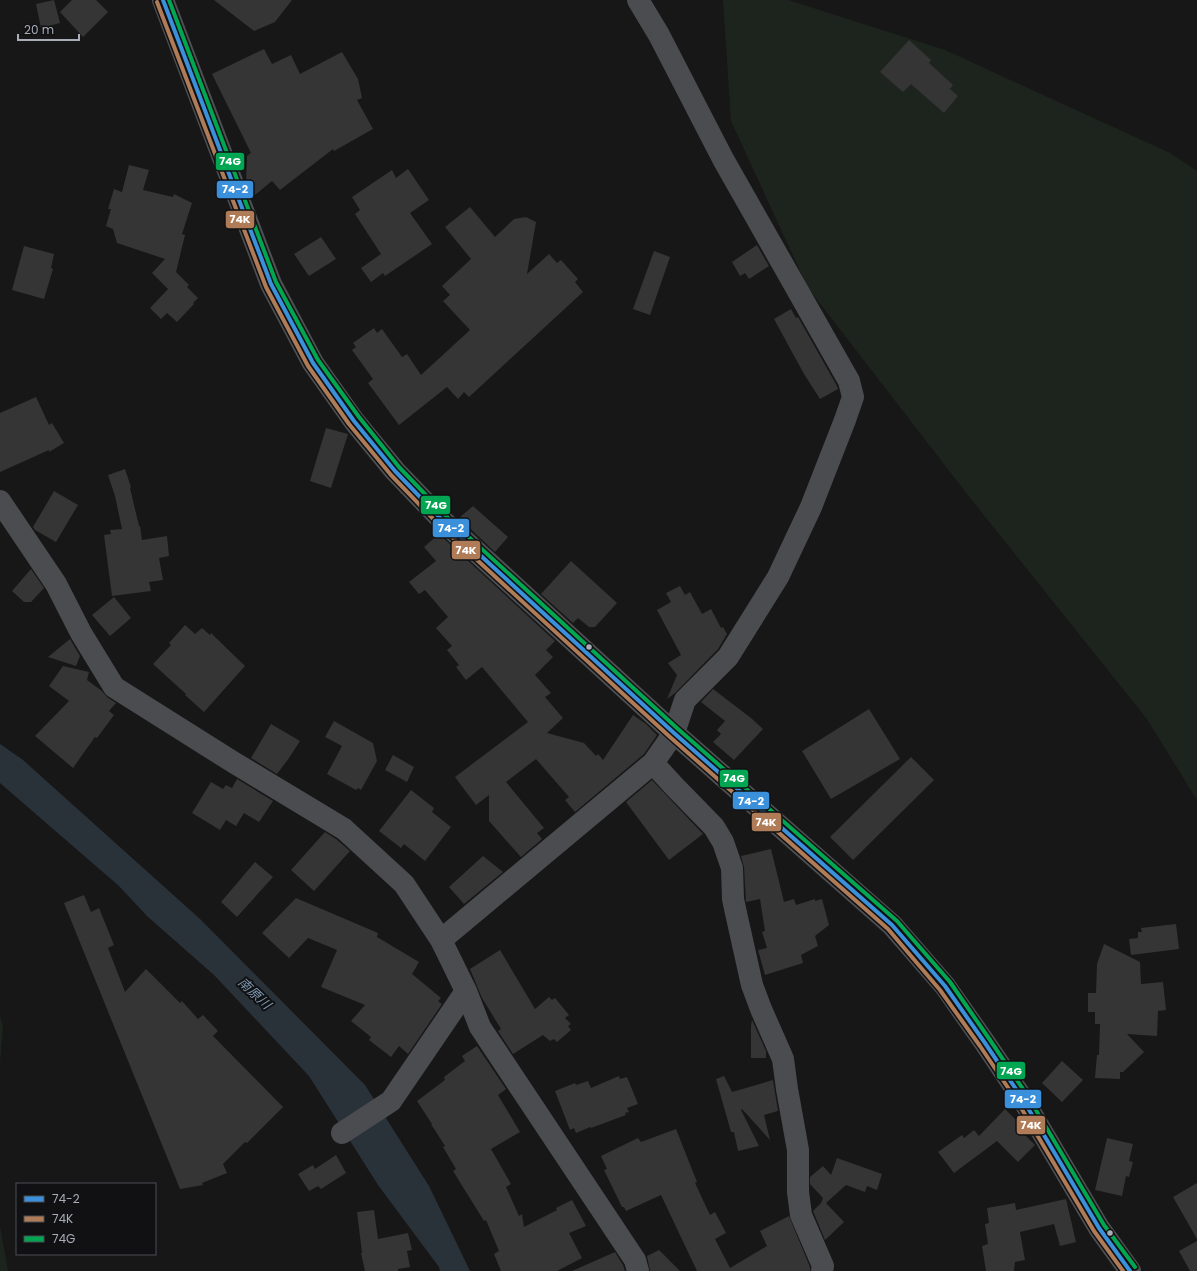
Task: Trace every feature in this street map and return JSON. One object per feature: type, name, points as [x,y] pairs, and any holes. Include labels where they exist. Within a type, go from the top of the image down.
[{"type":"main road","points":[[163,0],[271,284],[313,363],[354,421],[395,471],[444,522],[674,733],[892,925],[945,986],[1022,1098],[1099,1228],[1130,1271]]},
{"type":"street","points":[[441,940],[652,763],[674,733],[685,700],[728,657],[778,577],[811,507],[853,396],[849,381],[723,159],[659,35],[638,0]]},
{"type":"street","points":[[0,501],[56,584],[81,633],[114,688],[344,829],[404,884],[441,940],[466,991],[480,1027],[635,1260],[638,1271]]},
{"type":"street","points":[[652,763],[714,827],[723,842],[732,868],[733,899],[752,985],[761,1009],[784,1059],[787,1089],[798,1150],[798,1192],[801,1215],[823,1266],[822,1271]]},
{"type":"street","points":[[342,1133],[391,1101],[466,991]]},
{"type":"shaded area","points":[[723,0],[788,0],[945,50],[1170,153],[1197,171],[1197,800],[1147,719],[967,494],[808,288],[731,121]]},
{"type":"shaded area","points":[[0,1016],[3,1027],[0,1062]]},
{"type":"shaded area","points":[[0,1226],[8,1271],[0,1271]]},
{"type":"water","name":"南原川","points":[[0,744],[23,760],[200,919],[365,1085],[429,1186],[470,1271],[440,1271],[439,1267],[378,1185],[309,1076],[214,975],[147,916],[119,886],[0,783]]},
{"type":"building","points":[[54,0],[60,23],[41,28],[36,4]]},
{"type":"building","points":[[72,0],[96,0],[108,12],[83,37],[60,12]]},
{"type":"building","points":[[214,0],[292,0],[275,22],[254,31]]},
{"type":"building","points":[[909,40],[931,60],[929,63],[953,85],[950,89],[958,96],[944,113],[911,84],[903,92],[880,72]]},
{"type":"building","points":[[264,49],[272,64],[291,55],[300,74],[342,52],[358,79],[362,98],[357,100],[373,129],[334,151],[333,149],[280,190],[272,181],[255,195],[246,183],[247,156],[251,153],[212,74]]},
{"type":"building","points":[[129,165],[149,170],[143,190],[173,197],[174,194],[192,203],[182,234],[185,235],[176,272],[189,285],[187,287],[198,298],[177,322],[167,313],[161,319],[150,308],[168,289],[152,273],[165,259],[117,243],[113,229],[106,226],[111,209],[108,209],[114,189],[122,192]]},
{"type":"building","points":[[408,169],[429,200],[410,213],[432,244],[385,276],[383,273],[371,282],[361,268],[381,254],[355,214],[360,210],[352,197],[392,170],[396,178]]},
{"type":"building","points":[[470,207],[495,237],[514,219],[526,217],[536,222],[527,274],[549,254],[557,263],[561,260],[578,279],[575,282],[583,292],[469,397],[464,392],[458,399],[447,387],[399,425],[368,383],[373,379],[352,350],[356,347],[353,343],[374,328],[377,333],[382,329],[402,357],[407,354],[421,375],[470,330],[443,301],[450,295],[442,286],[471,259],[445,227]]},
{"type":"building","points":[[321,237],[336,259],[309,276],[294,254]]},
{"type":"building","points":[[757,245],[769,266],[749,279],[745,273],[740,276],[732,262]]},
{"type":"building","points":[[24,246],[54,254],[51,268],[53,269],[44,299],[12,290]]},
{"type":"building","points":[[654,251],[670,257],[650,315],[633,309]]},
{"type":"building","points":[[791,309],[796,318],[798,317],[838,389],[820,399],[804,374],[774,319]]},
{"type":"building","points":[[36,397],[49,425],[52,423],[64,443],[49,452],[49,450],[0,472],[0,413]]},
{"type":"building","points":[[326,428],[348,434],[331,488],[310,481]]},
{"type":"building","points":[[125,469],[131,487],[142,540],[167,536],[169,556],[159,558],[163,580],[149,582],[151,591],[112,596],[104,535],[111,534],[110,530],[122,529],[115,496],[108,475]]},
{"type":"building","points":[[54,491],[78,505],[56,542],[35,530],[33,527]]},
{"type":"building","points":[[473,506],[508,537],[495,552],[459,518]]},
{"type":"building","points":[[439,534],[555,641],[546,650],[553,657],[535,675],[551,693],[545,697],[563,718],[547,733],[584,743],[596,756],[598,754],[603,760],[633,715],[646,724],[657,735],[644,754],[575,812],[565,800],[569,797],[536,759],[506,782],[544,828],[537,833],[542,839],[521,857],[489,821],[489,795],[476,805],[455,777],[528,722],[482,667],[466,680],[456,667],[459,665],[447,650],[452,646],[436,628],[448,617],[425,590],[419,594],[409,582],[436,561],[424,547]]},
{"type":"building","points":[[571,561],[617,603],[595,627],[589,627],[578,618],[573,623],[541,594]]},
{"type":"building","points":[[31,569],[44,588],[31,602],[24,602],[12,591]]},
{"type":"building","points":[[680,586],[685,595],[690,592],[702,614],[711,609],[721,628],[723,627],[727,634],[718,649],[675,693],[667,699],[677,675],[668,663],[681,655],[657,610],[671,602],[666,593]]},
{"type":"building","points":[[114,597],[131,618],[110,636],[92,615]]},
{"type":"building","points":[[185,625],[195,634],[202,628],[210,635],[211,633],[245,666],[204,712],[153,664],[171,645],[169,643]]},
{"type":"building","points":[[70,639],[80,656],[76,666],[48,657]]},
{"type":"building","points":[[63,666],[89,672],[87,680],[116,703],[109,711],[114,715],[97,738],[95,737],[73,768],[35,736],[69,701],[49,686]]},
{"type":"building","points":[[713,689],[763,729],[734,760],[713,742],[721,734],[717,730],[725,721],[701,702]]},
{"type":"building","points":[[869,709],[900,759],[831,799],[802,751]]},
{"type":"building","points":[[334,721],[373,743],[377,761],[361,790],[358,788],[356,790],[327,774],[342,746],[325,737]]},
{"type":"building","points":[[271,724],[300,741],[277,774],[251,758]]},
{"type":"building","points":[[393,755],[414,767],[407,782],[385,770]]},
{"type":"building","points":[[911,757],[934,780],[853,860],[830,837]]},
{"type":"building","points":[[237,779],[273,801],[259,822],[244,813],[236,826],[226,820],[220,830],[192,813],[211,782],[223,789],[226,785],[232,788]]},
{"type":"building","points":[[652,780],[703,834],[669,860],[626,802]]},
{"type":"building","points":[[411,790],[434,808],[432,812],[451,827],[425,861],[404,844],[401,848],[379,831]]},
{"type":"building","points":[[325,832],[350,851],[314,891],[291,870]]},
{"type":"building","points":[[771,849],[784,902],[794,899],[796,905],[815,899],[815,901],[822,899],[829,925],[815,936],[818,946],[801,955],[803,963],[765,975],[758,950],[767,948],[762,932],[765,931],[760,899],[746,902],[744,867],[741,856]]},
{"type":"building","points":[[483,856],[503,872],[464,904],[449,887]]},
{"type":"building","points":[[255,862],[273,877],[237,917],[221,902]]},
{"type":"building","points":[[84,895],[91,912],[99,908],[114,945],[108,948],[125,992],[146,969],[180,1003],[182,1001],[198,1019],[203,1015],[218,1031],[213,1036],[283,1107],[247,1143],[245,1142],[223,1164],[227,1173],[202,1183],[203,1185],[180,1189],[64,903]]},
{"type":"building","points":[[296,898],[378,933],[377,937],[419,962],[412,974],[441,998],[438,1001],[442,1004],[408,1054],[399,1046],[391,1057],[369,1040],[371,1037],[351,1021],[365,1005],[321,987],[337,950],[308,938],[289,958],[262,933]]},
{"type":"building","points":[[1176,924],[1179,949],[1131,955],[1129,939],[1138,938],[1138,932],[1142,932],[1141,928]]},
{"type":"building","points":[[1104,944],[1140,962],[1141,984],[1163,982],[1166,1010],[1158,1011],[1157,1036],[1127,1034],[1144,1052],[1123,1072],[1120,1072],[1120,1079],[1095,1078],[1097,1055],[1099,1055],[1100,1024],[1095,1024],[1095,1012],[1088,1012],[1088,993],[1096,993],[1097,964]]},
{"type":"building","points":[[500,950],[535,1009],[549,997],[552,1000],[555,998],[569,1015],[565,1018],[571,1024],[568,1026],[571,1030],[557,1042],[554,1039],[550,1041],[543,1035],[513,1054],[498,1031],[501,1029],[482,998],[470,969]]},
{"type":"building","points":[[752,1020],[766,1051],[766,1058],[751,1058]]},
{"type":"building","points":[[477,1046],[506,1089],[498,1095],[520,1132],[491,1149],[511,1184],[506,1187],[519,1216],[522,1214],[524,1227],[557,1210],[556,1208],[572,1200],[586,1226],[569,1233],[582,1258],[557,1271],[501,1271],[494,1254],[499,1251],[486,1220],[484,1221],[453,1171],[456,1169],[443,1147],[445,1146],[417,1101],[445,1080],[444,1077],[465,1061],[462,1056]]},
{"type":"building","points":[[1062,1061],[1083,1080],[1062,1102],[1042,1083]]},
{"type":"building","points":[[619,1076],[620,1079],[627,1077],[638,1104],[627,1108],[629,1112],[625,1113],[626,1115],[576,1133],[574,1128],[570,1130],[555,1091],[575,1083],[576,1085],[588,1081],[591,1088]]},
{"type":"building","points":[[724,1076],[732,1092],[773,1080],[778,1111],[764,1115],[770,1140],[742,1109],[741,1110],[759,1146],[738,1151],[734,1132],[731,1132],[716,1079]]},
{"type":"building","points":[[1005,1109],[1027,1131],[1025,1135],[1035,1145],[1018,1162],[997,1141],[954,1173],[938,1152],[962,1135],[964,1138],[974,1130],[979,1136]]},
{"type":"building","points":[[676,1129],[697,1182],[695,1183],[710,1215],[715,1212],[726,1233],[715,1239],[730,1268],[767,1246],[760,1231],[789,1216],[810,1267],[810,1271],[697,1271],[661,1195],[626,1211],[624,1207],[622,1207],[604,1170],[607,1169],[601,1156],[638,1138],[641,1142]]},
{"type":"building","points":[[1107,1138],[1133,1144],[1129,1161],[1133,1162],[1129,1177],[1126,1176],[1122,1196],[1095,1190]]},
{"type":"building","points":[[336,1155],[346,1173],[321,1189],[318,1186],[309,1191],[298,1174],[313,1165],[315,1169]]},
{"type":"building","points":[[837,1158],[882,1174],[877,1190],[867,1186],[865,1192],[846,1185],[826,1203],[844,1222],[825,1240],[813,1211],[821,1203],[823,1198],[810,1184],[810,1177],[823,1166],[831,1175]]},
{"type":"building","points":[[1197,1183],[1197,1239],[1173,1197]]},
{"type":"building","points":[[1066,1199],[1076,1242],[1060,1246],[1054,1224],[1020,1232],[1025,1260],[1015,1262],[1014,1271],[986,1271],[982,1246],[988,1244],[985,1224],[989,1223],[987,1208],[1015,1203],[1016,1210]]},
{"type":"building","points":[[374,1210],[378,1239],[408,1233],[412,1250],[407,1251],[410,1267],[398,1269],[398,1271],[365,1271],[361,1253],[357,1212]]},
{"type":"building","points":[[1197,1241],[1197,1271],[1190,1271],[1179,1251]]},
{"type":"building","points":[[659,1250],[680,1271],[650,1271],[647,1256]]},
{"type":"building","points":[[615,1252],[625,1271],[572,1271]]},
{"type":"transit line","name":"74-2","points":[[163,0],[271,284],[313,363],[354,421],[395,471],[444,522],[674,733],[892,925],[945,986],[985,1043],[1022,1098],[1099,1228],[1130,1271]]},
{"type":"transit line","name":"74G","points":[[169,0],[276,282],[318,360],[359,417],[399,467],[448,518],[678,729],[897,921],[950,982],[990,1040],[1027,1095],[1104,1225],[1135,1267]]},
{"type":"transit line","name":"74K","points":[[157,2],[266,287],[308,366],[349,424],[391,475],[440,526],[670,737],[888,929],[940,990],[980,1046],[1017,1101],[1094,1231],[1123,1271]]}]
